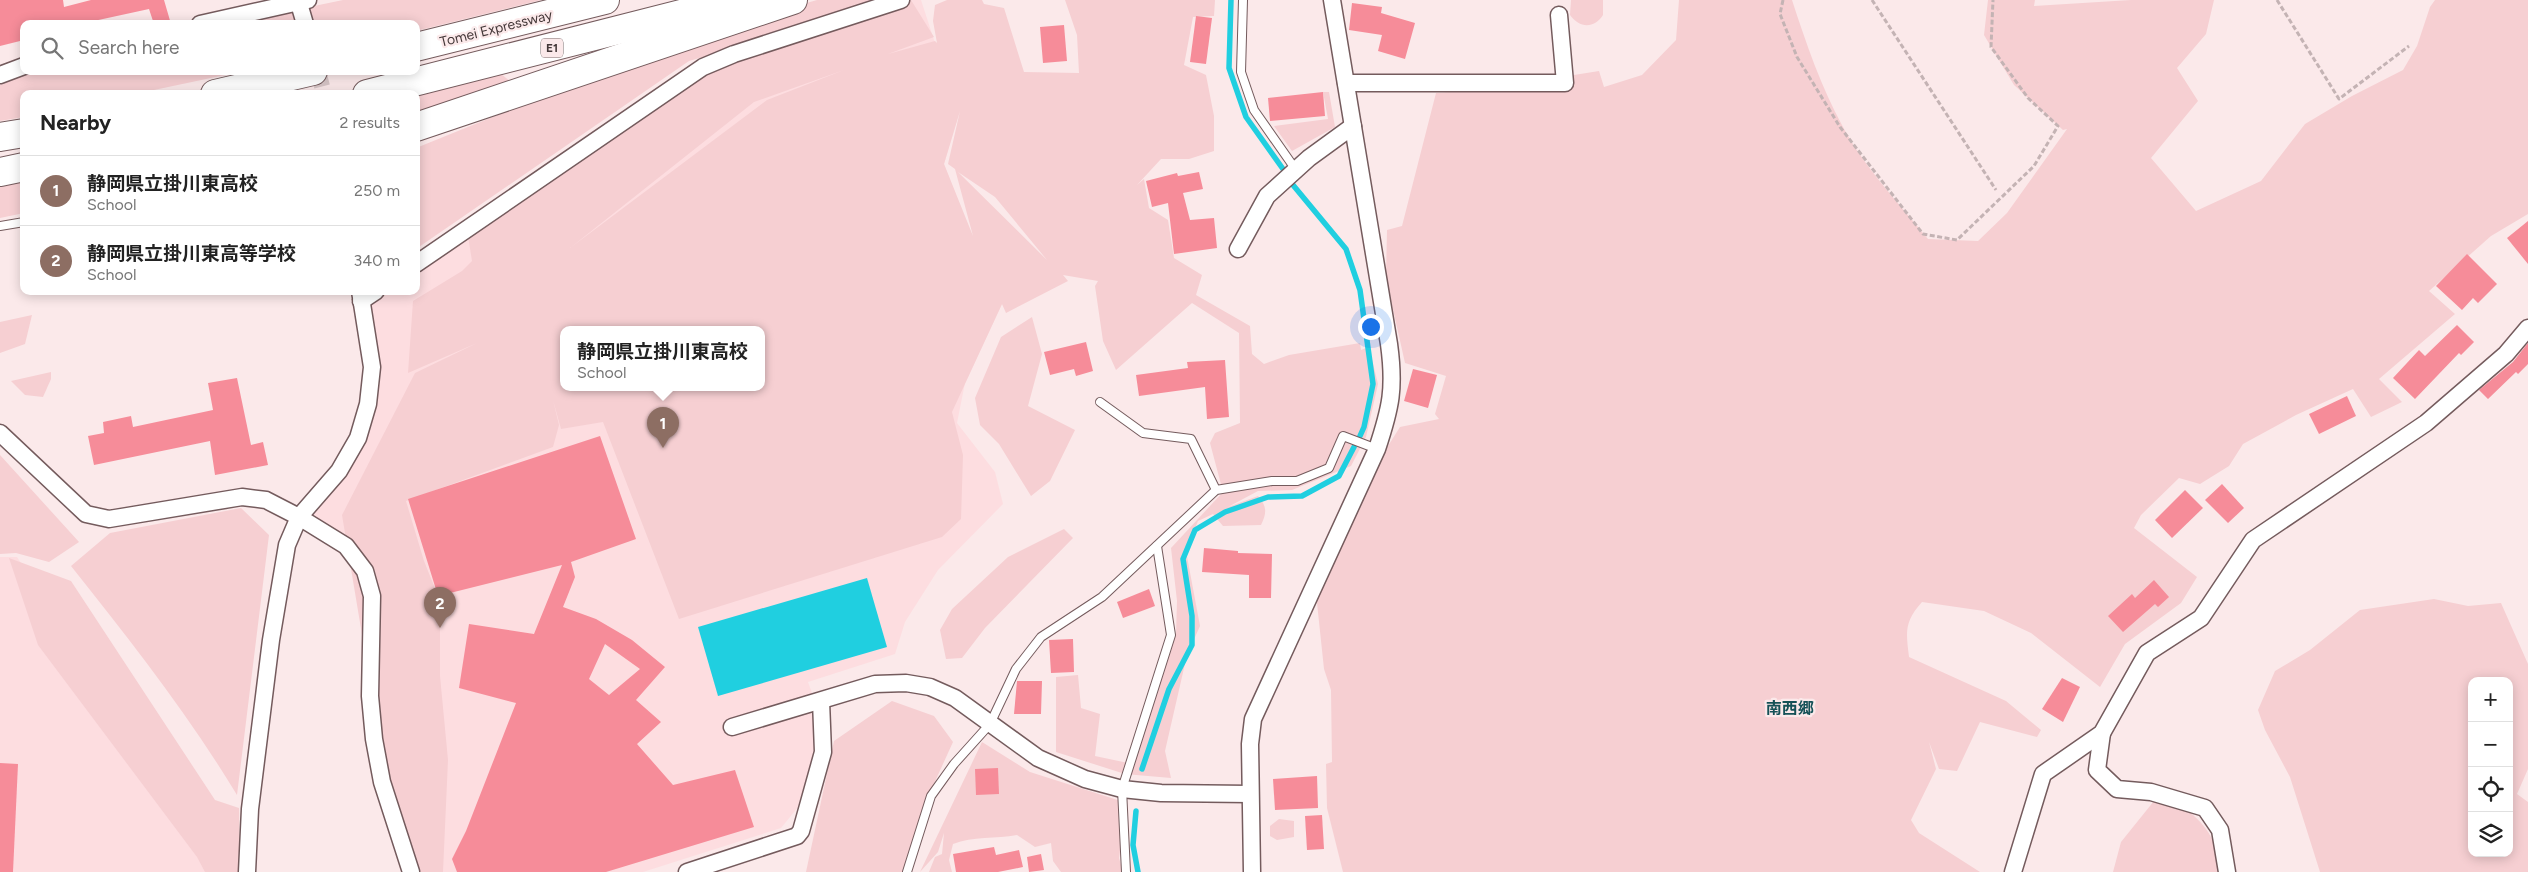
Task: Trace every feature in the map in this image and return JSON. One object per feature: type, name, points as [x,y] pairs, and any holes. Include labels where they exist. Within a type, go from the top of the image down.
[{"type":"highway","name":"Tomei Expressway","points":[[420,46],[605,0]]},
{"type":"highway","name":"E1","points":[[383,90],[736,0]]},
{"type":"highway","points":[[420,126],[793,0]]},
{"type":"highway","points":[[232,90],[297,75]]},
{"type":"highway","points":[[0,137],[20,134]]},
{"type":"highway","points":[[0,172],[20,168]]},
{"type":"street","points":[[420,261],[703,67],[734,54],[901,0]]},
{"type":"street","points":[[1252,872],[1250,744],[1253,719],[1377,449],[1390,411],[1393,373],[1332,0]]},
{"type":"street","points":[[218,20],[301,1],[304,20]]},
{"type":"street","points":[[1346,83],[1566,82],[1559,15]]},
{"type":"street","points":[[0,75],[20,68]]},
{"type":"street","points":[[1238,249],[1267,196],[1296,170],[1353,126]]},
{"type":"street","points":[[247,872],[250,809],[272,631],[287,545],[299,517],[339,471],[358,438],[368,404],[372,367],[361,296]]},
{"type":"street","points":[[2227,872],[2220,830],[2205,808],[2151,792],[2116,789],[2097,770],[2102,733],[2147,653],[2201,618],[2253,540],[2426,423],[2506,354],[2528,328]]},
{"type":"street","points":[[0,433],[86,514],[109,520],[242,497],[266,500],[299,517],[346,546],[365,570],[372,596],[370,696],[374,739],[382,782],[411,872]]},
{"type":"street","points":[[732,727],[875,684],[906,683],[930,687],[955,698],[1038,758],[1085,779],[1122,790],[1161,793],[1250,794]]},
{"type":"street","points":[[687,872],[797,836],[823,752],[821,701]]},
{"type":"street","points":[[2013,872],[2043,774],[2102,733]]},
{"type":"lane","points":[[1243,0],[1241,72],[1254,110],[1296,170]]},
{"type":"lane","points":[[0,226],[20,223]]},
{"type":"lane","points":[[1100,402],[1143,433],[1191,439],[1216,490]]},
{"type":"lane","points":[[907,872],[932,796],[954,764],[990,724],[1016,669],[1041,637],[1102,597],[1216,490],[1272,480],[1297,480],[1329,468],[1343,436],[1377,449]]},
{"type":"lane","points":[[1126,872],[1122,790],[1171,635],[1157,546]]},
{"type":"path","points":[[1783,0],[1780,14],[1797,57],[1840,127],[1923,234],[1957,240],[2034,166],[2058,126],[2028,98],[1991,47],[1993,0]]},
{"type":"path","points":[[1872,0],[1996,190]]},
{"type":"path","points":[[2277,0],[2339,100],[2409,46]]},
{"type":"shaded area","points":[[343,0],[541,0],[420,30],[420,20],[247,20]]},
{"type":"shaded area","points":[[817,0],[911,0],[934,37],[888,54],[935,41],[937,43],[933,21],[935,5],[947,0],[982,0],[984,4],[1004,8],[1024,72],[1079,73],[1077,35],[1065,0],[1215,0],[1214,16],[1193,17],[1184,65],[1206,75],[1214,116],[1214,151],[1189,159],[1161,159],[1137,185],[1144,179],[1149,208],[1168,220],[1174,258],[1202,275],[1196,295],[1250,326],[1252,354],[1264,364],[1289,355],[1360,343],[1361,350],[1369,347],[1378,384],[1366,437],[1351,466],[1292,490],[1258,491],[1228,507],[1258,496],[1265,510],[1261,525],[1223,526],[1213,514],[1198,521],[1186,551],[1200,626],[1187,655],[1165,751],[1171,778],[1125,774],[1056,752],[1056,677],[1078,675],[1081,708],[1100,714],[1095,756],[1128,763],[1164,654],[1176,635],[1177,601],[1171,548],[1223,492],[1210,443],[1215,433],[1240,423],[1239,333],[1192,303],[1116,370],[1103,341],[1095,286],[1098,281],[1063,275],[1068,281],[1006,313],[1002,304],[952,412],[963,455],[961,519],[942,537],[679,619],[603,422],[561,429],[553,400],[559,425],[553,447],[406,501],[424,561],[440,601],[440,676],[448,760],[443,872],[421,872],[391,808],[342,515],[415,373],[477,343],[408,373],[413,301],[462,271],[472,261],[468,236],[703,67],[896,1],[689,61],[420,246],[420,146],[693,36]],"holes":[[[844,70],[767,100],[570,248],[754,102]],[[960,111],[948,164],[955,169],[973,236],[944,164]],[[958,172],[995,197],[1047,260]]]},
{"type":"shaded area","points":[[901,0],[921,0],[948,83],[964,97],[944,164],[983,266],[1002,304],[965,383],[957,423],[995,472],[1003,504],[938,570],[905,622],[895,654],[808,682],[822,720],[812,790],[781,828],[643,872],[411,872],[356,559],[304,511],[375,405],[361,301],[370,295],[420,295],[420,264]]},
{"type":"shaded area","points":[[1571,0],[1603,0],[1603,15],[1591,25],[1582,24],[1570,15]]},
{"type":"shaded area","points":[[1679,0],[1792,0],[1808,49],[1835,112],[1851,141],[1871,170],[1928,239],[1978,241],[2007,213],[2067,129],[2063,130],[2014,85],[1984,35],[1988,0],[2035,0],[2034,6],[2131,0],[2214,0],[2206,34],[2177,68],[2198,101],[2151,158],[2196,211],[2261,181],[2305,124],[2352,96],[2403,70],[2417,46],[2430,7],[2435,0],[2528,0],[2528,214],[2491,236],[2429,291],[2455,314],[2379,379],[2402,402],[2371,417],[2353,389],[2296,415],[2243,444],[2229,466],[2200,484],[2179,478],[2141,515],[2134,528],[2197,577],[2181,603],[2125,644],[2100,687],[2031,633],[1984,611],[1922,602],[1916,609],[1909,622],[1907,634],[1909,657],[2006,701],[2041,730],[2037,737],[1980,722],[1957,771],[1939,769],[1929,742],[1936,769],[1911,820],[1919,833],[1980,872],[1343,872],[1327,808],[1326,764],[1332,762],[1331,690],[1324,669],[1315,584],[1352,503],[1400,427],[1439,419],[1435,414],[1446,376],[1405,363],[1386,278],[1387,230],[1402,226],[1436,93],[1565,83],[1574,75],[1599,71],[1604,87],[1642,75],[1676,40]]},
{"type":"shaded area","points":[[500,73],[511,82],[420,112],[420,94]]},
{"type":"shaded area","points":[[20,75],[225,75],[154,90],[20,90],[20,118],[0,121],[0,85]]},
{"type":"shaded area","points":[[1323,92],[1329,92],[1335,127],[1292,151],[1274,126],[1328,119]]},
{"type":"shaded area","points":[[20,180],[20,214],[0,218],[0,183]]},
{"type":"shaded area","points":[[32,315],[25,344],[0,353],[0,322]]},
{"type":"shaded area","points":[[1032,317],[1042,354],[1028,406],[1075,430],[1050,481],[1031,496],[999,444],[980,425],[975,398],[1001,337]]},
{"type":"shaded area","points":[[51,372],[51,379],[43,397],[25,395],[11,381]]},
{"type":"shaded area","points":[[0,455],[79,542],[49,562],[16,553],[0,554]]},
{"type":"shaded area","points":[[241,508],[269,535],[237,795],[178,706],[71,566],[110,533]]},
{"type":"shaded area","points":[[1064,529],[1073,538],[985,628],[962,658],[946,659],[940,630],[952,609],[1008,557]]},
{"type":"shaded area","points":[[0,557],[17,557],[218,872],[0,872]]},
{"type":"shaded area","points":[[9,558],[71,581],[215,800],[239,808],[240,872],[205,872],[197,857],[38,645]]},
{"type":"shaded area","points":[[2434,599],[2468,606],[2501,603],[2528,664],[2528,769],[2517,794],[2528,802],[2528,872],[2320,872],[2290,777],[2265,730],[2258,710],[2275,671],[2310,650],[2360,610]]},
{"type":"shaded area","points":[[892,701],[934,716],[953,742],[922,810],[909,872],[806,872],[834,741]]},
{"type":"shaded area","points":[[982,742],[1030,772],[1127,803],[1119,858],[1123,872],[1061,872],[1053,861],[1051,843],[1035,847],[1017,835],[968,840],[953,844],[949,860],[952,872],[929,872],[935,857],[942,854],[944,833],[938,852],[920,872]]},
{"type":"shaded area","points":[[2172,798],[2193,815],[2206,829],[2216,847],[2224,872],[2113,872],[2121,842],[2154,801]]},
{"type":"shaded area","points":[[1279,819],[1294,821],[1294,837],[1277,840],[1270,836],[1270,826]]},
{"type":"water","points":[[867,578],[887,647],[718,696],[698,627]]},
{"type":"building","points":[[0,0],[63,0],[64,7],[91,0],[164,0],[170,20],[153,20],[149,9],[98,20],[20,20],[20,41],[0,46]]},
{"type":"building","points":[[1352,3],[1382,7],[1381,13],[1415,23],[1405,59],[1378,51],[1382,35],[1349,30]]},
{"type":"building","points":[[1196,16],[1212,18],[1206,64],[1190,62]]},
{"type":"building","points":[[1064,25],[1067,61],[1043,63],[1040,27]]},
{"type":"building","points":[[1323,92],[1325,116],[1270,121],[1268,98]]},
{"type":"building","points":[[1199,172],[1203,189],[1183,193],[1190,220],[1214,218],[1217,248],[1174,254],[1168,203],[1152,207],[1146,181],[1177,173],[1178,176]]},
{"type":"building","points":[[2528,221],[2528,264],[2507,238]]},
{"type":"building","points":[[2467,254],[2497,284],[2478,303],[2473,298],[2462,310],[2436,286]]},
{"type":"building","points":[[2457,325],[2474,342],[2461,355],[2459,353],[2415,399],[2393,378],[2419,350],[2425,356]]},
{"type":"building","points":[[1086,342],[1093,371],[1076,376],[1074,369],[1050,375],[1044,352]]},
{"type":"building","points":[[2528,343],[2528,364],[2518,374],[2516,372],[2488,399],[2479,390],[2513,362]]},
{"type":"building","points":[[1225,360],[1229,417],[1207,419],[1205,387],[1139,396],[1136,375],[1188,368],[1187,362]]},
{"type":"building","points":[[1413,369],[1437,375],[1428,408],[1404,401]]},
{"type":"building","points":[[237,378],[251,445],[263,442],[268,465],[215,475],[210,441],[94,465],[88,436],[104,433],[103,422],[131,416],[133,427],[213,410],[208,383]]},
{"type":"building","points":[[2347,396],[2356,416],[2319,434],[2309,414]]},
{"type":"building","points":[[600,436],[636,539],[571,562],[575,577],[563,607],[596,619],[632,640],[665,667],[636,700],[661,722],[637,744],[673,785],[735,770],[754,827],[606,872],[457,872],[452,859],[466,831],[516,703],[459,688],[469,624],[534,634],[562,565],[438,596],[408,499]],"holes":[[[605,644],[640,669],[609,695],[589,679]]]},
{"type":"building","points":[[2222,484],[2244,508],[2228,523],[2205,500]]},
{"type":"building","points":[[2185,490],[2203,508],[2172,538],[2155,520]]},
{"type":"building","points":[[1204,548],[1238,551],[1238,553],[1272,554],[1271,598],[1249,598],[1249,575],[1202,572]]},
{"type":"building","points":[[2154,580],[2169,597],[2158,607],[2155,604],[2123,632],[2108,616],[2132,594],[2135,598]]},
{"type":"building","points":[[1149,589],[1155,606],[1123,618],[1117,602]]},
{"type":"building","points":[[1073,639],[1074,672],[1051,673],[1049,640]]},
{"type":"building","points":[[2062,678],[2080,687],[2063,722],[2042,709]]},
{"type":"building","points":[[1017,681],[1042,681],[1041,714],[1014,714]]},
{"type":"building","points":[[0,763],[18,764],[13,872],[0,872]]},
{"type":"building","points":[[998,768],[999,794],[976,795],[975,769]]},
{"type":"building","points":[[1317,776],[1318,808],[1275,810],[1273,779]]},
{"type":"building","points":[[1322,815],[1324,849],[1307,850],[1305,816]]},
{"type":"building","points":[[994,847],[996,855],[1019,850],[1023,867],[998,872],[956,872],[953,854]]},
{"type":"building","points":[[1041,854],[1044,870],[1029,872],[1027,857]]},
{"type":"waterway","points":[[1231,0],[1229,68],[1246,117],[1283,169]]},
{"type":"waterway","points":[[1293,185],[1346,249],[1360,290],[1373,384],[1364,427],[1360,436]]},
{"type":"waterway","points":[[1142,769],[1169,689],[1192,645],[1192,616],[1183,559],[1195,530],[1225,512],[1268,497],[1302,496],[1339,476],[1354,447]]},
{"type":"waterway","points":[[1136,811],[1133,845],[1138,872]]},
{"type":"tunnel","points":[[319,75],[323,90]]},
{"type":"place","name":"静岡県立掛川東高校","points":[[663,448]]},
{"type":"place","name":"静岡県立掛川東高等学校","points":[[440,628]]},
{"type":"district","name":"南西郷","points":[[1790,708]]}]
